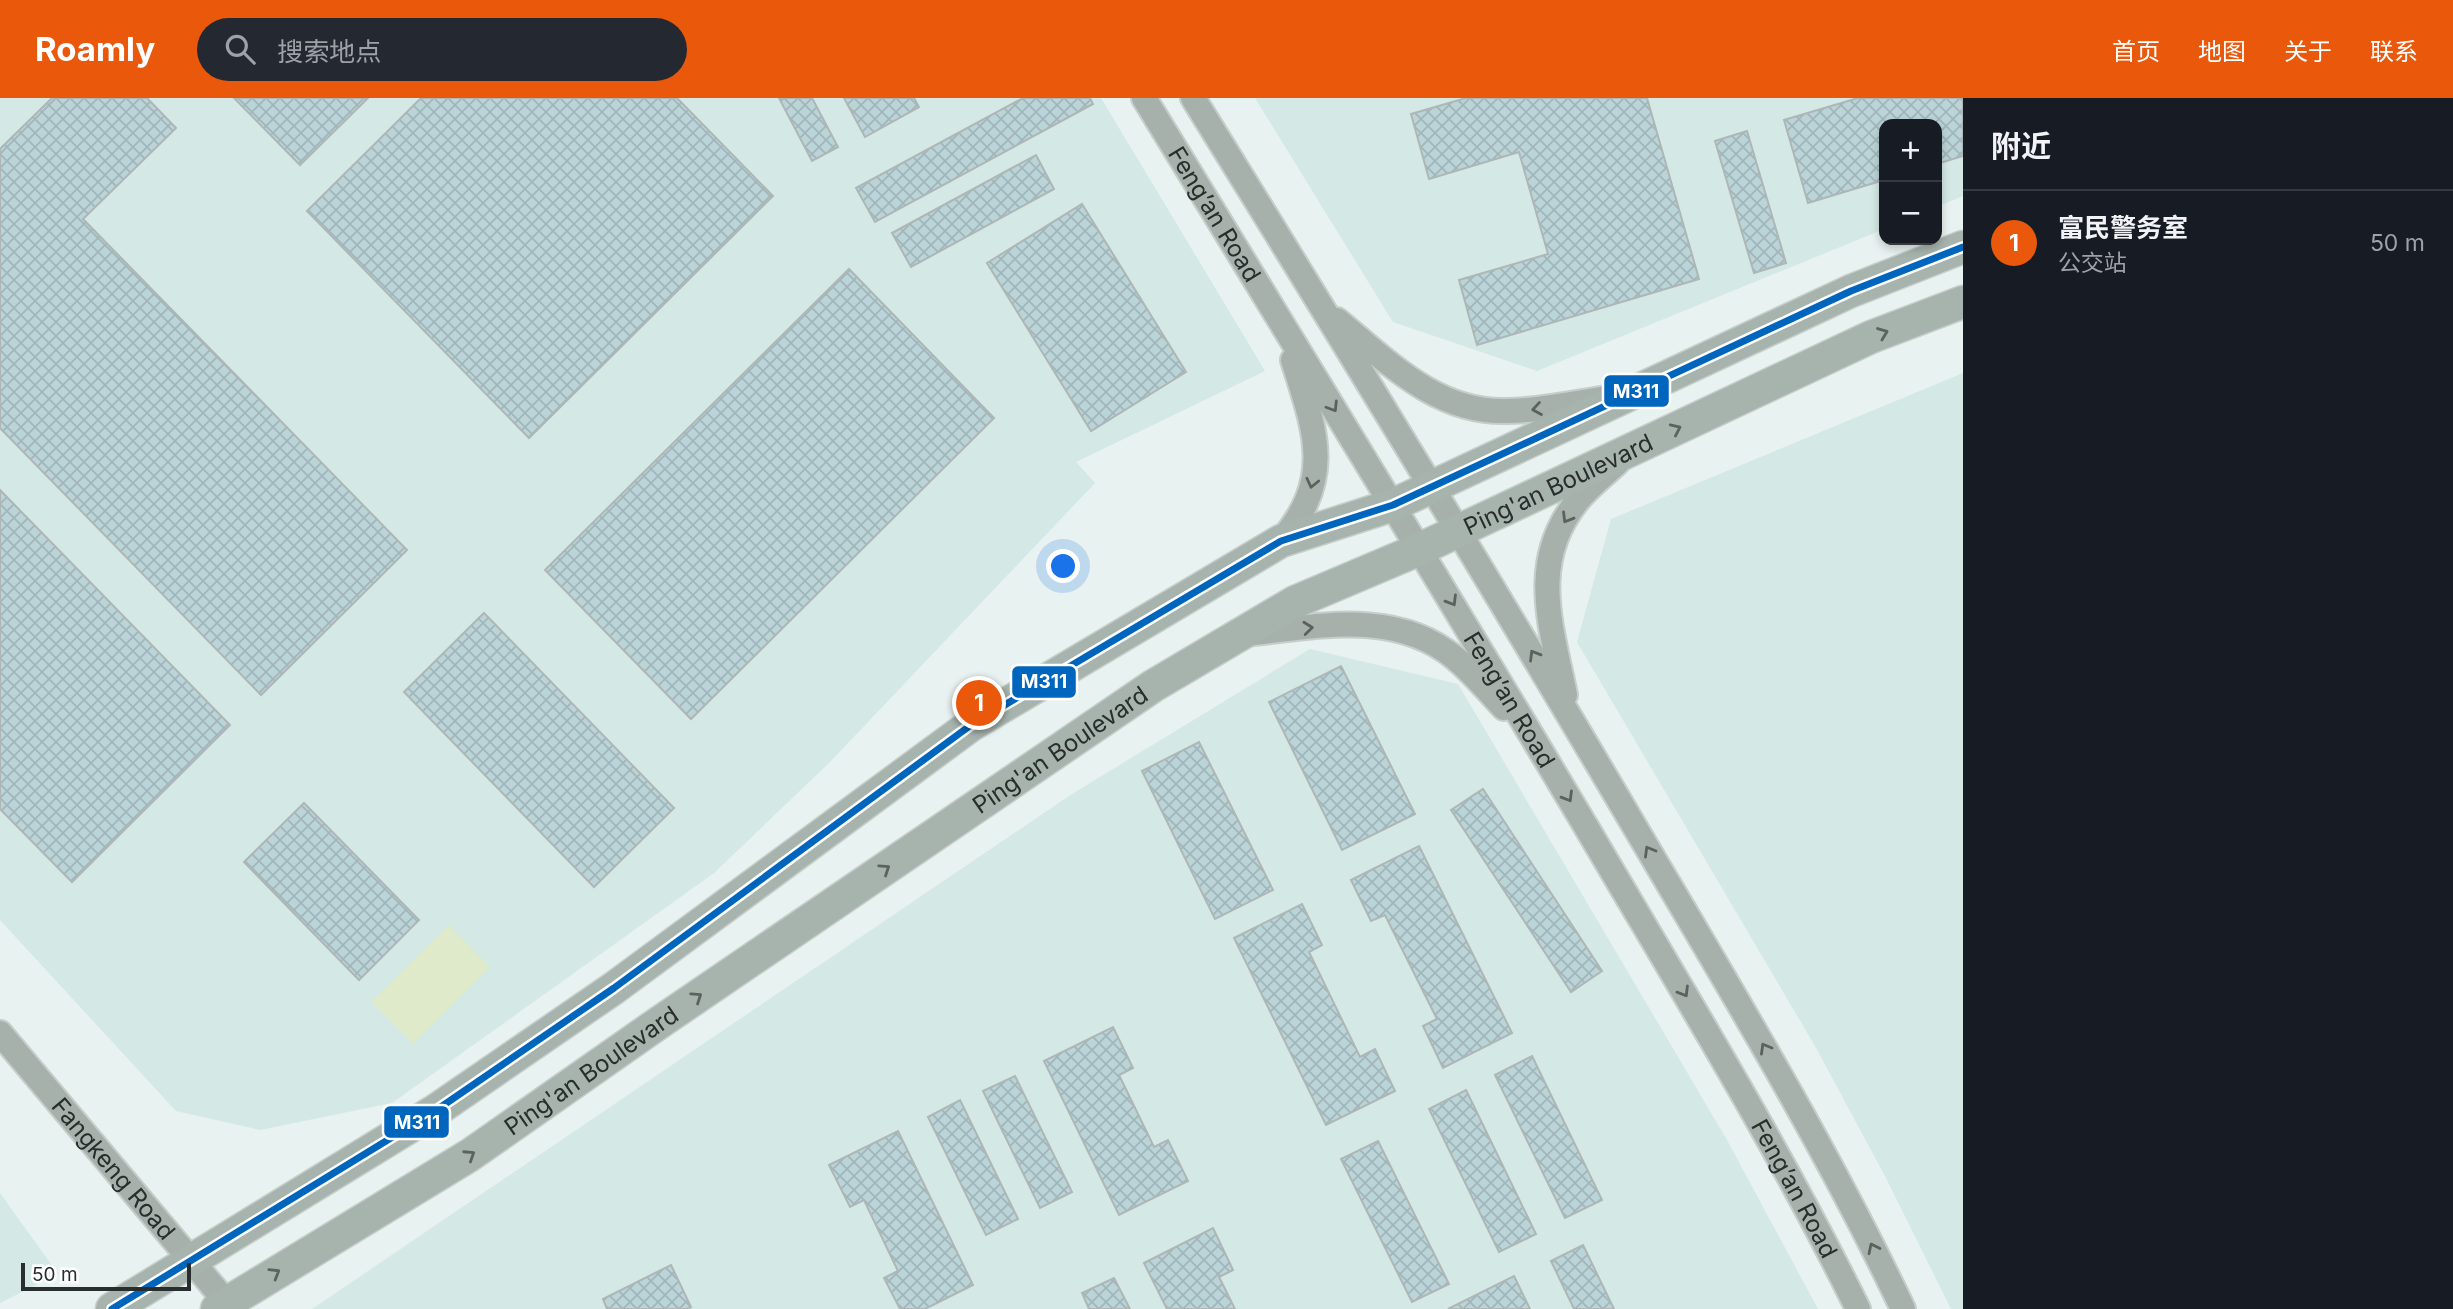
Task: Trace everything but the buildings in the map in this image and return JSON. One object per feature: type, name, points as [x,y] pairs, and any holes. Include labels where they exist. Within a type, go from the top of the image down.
[{"type":"main road","name":"Ping'an Boulevard","points":[[112,1309],[435,1111],[592,1003],[971,725],[1281,541],[1393,505],[1852,291],[1963,247]]},
{"type":"main road","name":"Ping'an Boulevard","points":[[222,1306],[470,1155],[635,1039],[1153,686],[1295,602],[1420,549],[1871,337],[1963,302]]},
{"type":"street","name":"Feng’an Road","points":[[1144,98],[1420,549],[1760,1121],[1858,1309]]},
{"type":"street","name":"Feng’an Road","points":[[1193,98],[1459,531],[1796,1100],[1903,1309]]},
{"type":"street","points":[[1323,309],[1406,377],[1432,393],[1460,405],[1482,410],[1525,411],[1628,395]]},
{"type":"street","points":[[1281,323],[1311,418],[1317,456],[1315,476],[1306,502],[1293,527],[1281,541]]},
{"type":"street","points":[[1570,716],[1547,609],[1547,570],[1551,551],[1567,515],[1579,499],[1630,450]]},
{"type":"street","points":[[1240,635],[1358,624],[1378,625],[1416,635],[1454,657],[1532,737]]},
{"type":"street","name":"Fangkeng Road","points":[[0,1032],[191,1260],[222,1306]]},
{"type":"shaded area","points":[[0,98],[1101,98],[1265,371],[1076,462],[1095,483],[830,762],[714,873],[392,1103],[260,1130],[176,1111],[0,920]]},
{"type":"shaded area","points":[[1255,98],[1963,98],[1963,196],[1942,205],[1942,119],[1879,119],[1879,231],[1537,371],[1393,322]]},
{"type":"shaded area","points":[[1963,373],[1963,1309],[1951,1309],[1886,1178],[1815,1046],[1577,642],[1611,519]]},
{"type":"shaded area","points":[[1310,649],[1458,684],[1727,1140],[1818,1309],[312,1309],[1072,794]]},
{"type":"shaded area","points":[[0,1193],[58,1274],[0,1303]]},
{"type":"green space","points":[[449,925],[490,967],[413,1044],[371,1002]]},
{"type":"transit line","name":"M311","points":[[112,1309],[435,1111],[614,988],[971,725],[1281,541],[1393,505],[1851,291],[1963,247]]},
{"type":"place","name":"富民警务室","points":[[979,703]]}]
